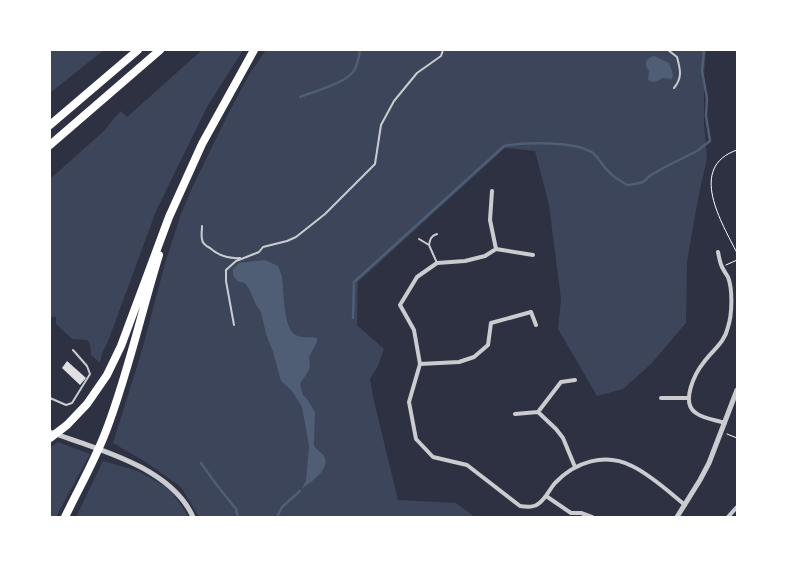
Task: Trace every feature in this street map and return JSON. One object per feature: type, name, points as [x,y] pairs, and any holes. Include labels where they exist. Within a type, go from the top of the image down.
[{"type":"highway","points":[[50,125],[138,50]]},
{"type":"highway","points":[[50,145],[160,50]]},
{"type":"highway","points":[[50,438],[67,425],[87,404],[107,375],[121,346],[160,240],[202,144],[254,50]]},
{"type":"highway","points":[[65,517],[95,458],[107,429],[131,353],[147,292],[179,196]]},
{"type":"street","points":[[492,191],[490,220],[496,249]]},
{"type":"street","points":[[533,254],[496,249],[485,256],[465,261],[437,263],[417,278],[400,305],[414,330],[420,364],[409,402],[416,439],[433,457],[468,465],[520,506],[528,508],[540,504],[555,484],[575,467],[597,460],[620,461],[632,465],[685,505]]},
{"type":"street","points":[[718,252],[731,290],[730,319],[725,338],[699,369],[689,392],[688,404],[699,415],[725,423]]},
{"type":"street","points":[[420,364],[459,362],[474,357],[488,344],[492,323],[531,312],[536,325]]},
{"type":"street","points":[[515,414],[538,412],[561,382],[575,380]]},
{"type":"street","points":[[677,517],[709,463],[737,390]]},
{"type":"street","points":[[661,398],[688,398]]},
{"type":"street","points":[[538,412],[564,438],[575,467]]},
{"type":"street","points":[[50,432],[121,458],[154,474],[172,487],[193,517]]},
{"type":"street","points":[[546,496],[572,513],[581,513],[592,517]]},
{"type":"street","points":[[728,517],[737,507]]},
{"type":"lane","points":[[234,325],[225,276],[226,270],[230,265],[259,252],[263,247],[296,237],[325,214],[375,164],[381,125],[394,101],[417,73],[441,56],[443,50]]},
{"type":"lane","points":[[668,50],[677,56],[679,65],[679,82],[674,88]]},
{"type":"lane","points":[[202,226],[202,240],[204,244],[222,257],[243,258]]},
{"type":"lane","points":[[429,245],[433,235],[437,234]]},
{"type":"lane","points":[[419,239],[429,245],[437,263]]},
{"type":"lane","points":[[50,398],[66,405],[72,403],[90,374],[73,350]]},
{"type":"path","points":[[737,150],[718,162],[712,175],[711,187],[712,200],[717,214],[737,253]]},
{"type":"path","points":[[722,267],[737,260]]},
{"type":"path","points":[[722,431],[737,438]]},
{"type":"shaded area","points":[[50,50],[104,50],[50,93]]},
{"type":"shaded area","points":[[202,50],[243,50],[207,107],[156,211],[100,363],[91,355],[90,344],[87,340],[72,339],[56,324],[56,317],[50,317],[50,179],[105,130],[121,111],[127,117]]},
{"type":"shaded area","points":[[266,50],[706,50],[704,123],[707,158],[687,262],[686,323],[651,364],[623,389],[597,396],[558,329],[561,299],[549,205],[535,151],[505,148],[358,282],[357,325],[384,349],[378,366],[370,379],[398,500],[456,503],[475,517],[199,517],[181,487],[144,461],[113,443],[181,214],[229,112],[250,73]]},
{"type":"shaded area","points":[[654,56],[669,63],[673,77],[671,79],[662,78],[654,82],[648,80],[649,71],[646,62]]},
{"type":"shaded area","points":[[265,260],[278,266],[280,270],[286,316],[290,330],[300,336],[317,338],[317,342],[309,357],[309,370],[300,384],[303,395],[315,412],[314,446],[324,456],[325,463],[322,472],[301,489],[306,481],[309,446],[302,407],[292,391],[281,381],[261,312],[249,289],[245,283],[237,281],[233,275],[233,269],[239,263]]},
{"type":"shaded area","points":[[58,442],[90,454],[56,517],[50,517],[50,448]]},
{"type":"shaded area","points":[[103,461],[138,471],[170,489],[189,517],[76,517]]},
{"type":"building","points":[[67,361],[86,378],[80,385],[62,368]]},
{"type":"waterway","points":[[300,97],[346,78],[355,69],[360,50]]},
{"type":"waterway","points":[[353,318],[354,282],[504,146],[563,144],[585,149],[593,153],[610,173],[627,185],[643,182],[651,175],[697,151],[710,141],[706,116],[707,98],[702,71],[704,50]]},
{"type":"waterway","points":[[201,463],[236,509],[238,517]]},
{"type":"waterway","points":[[277,517],[282,507],[300,491]]}]
